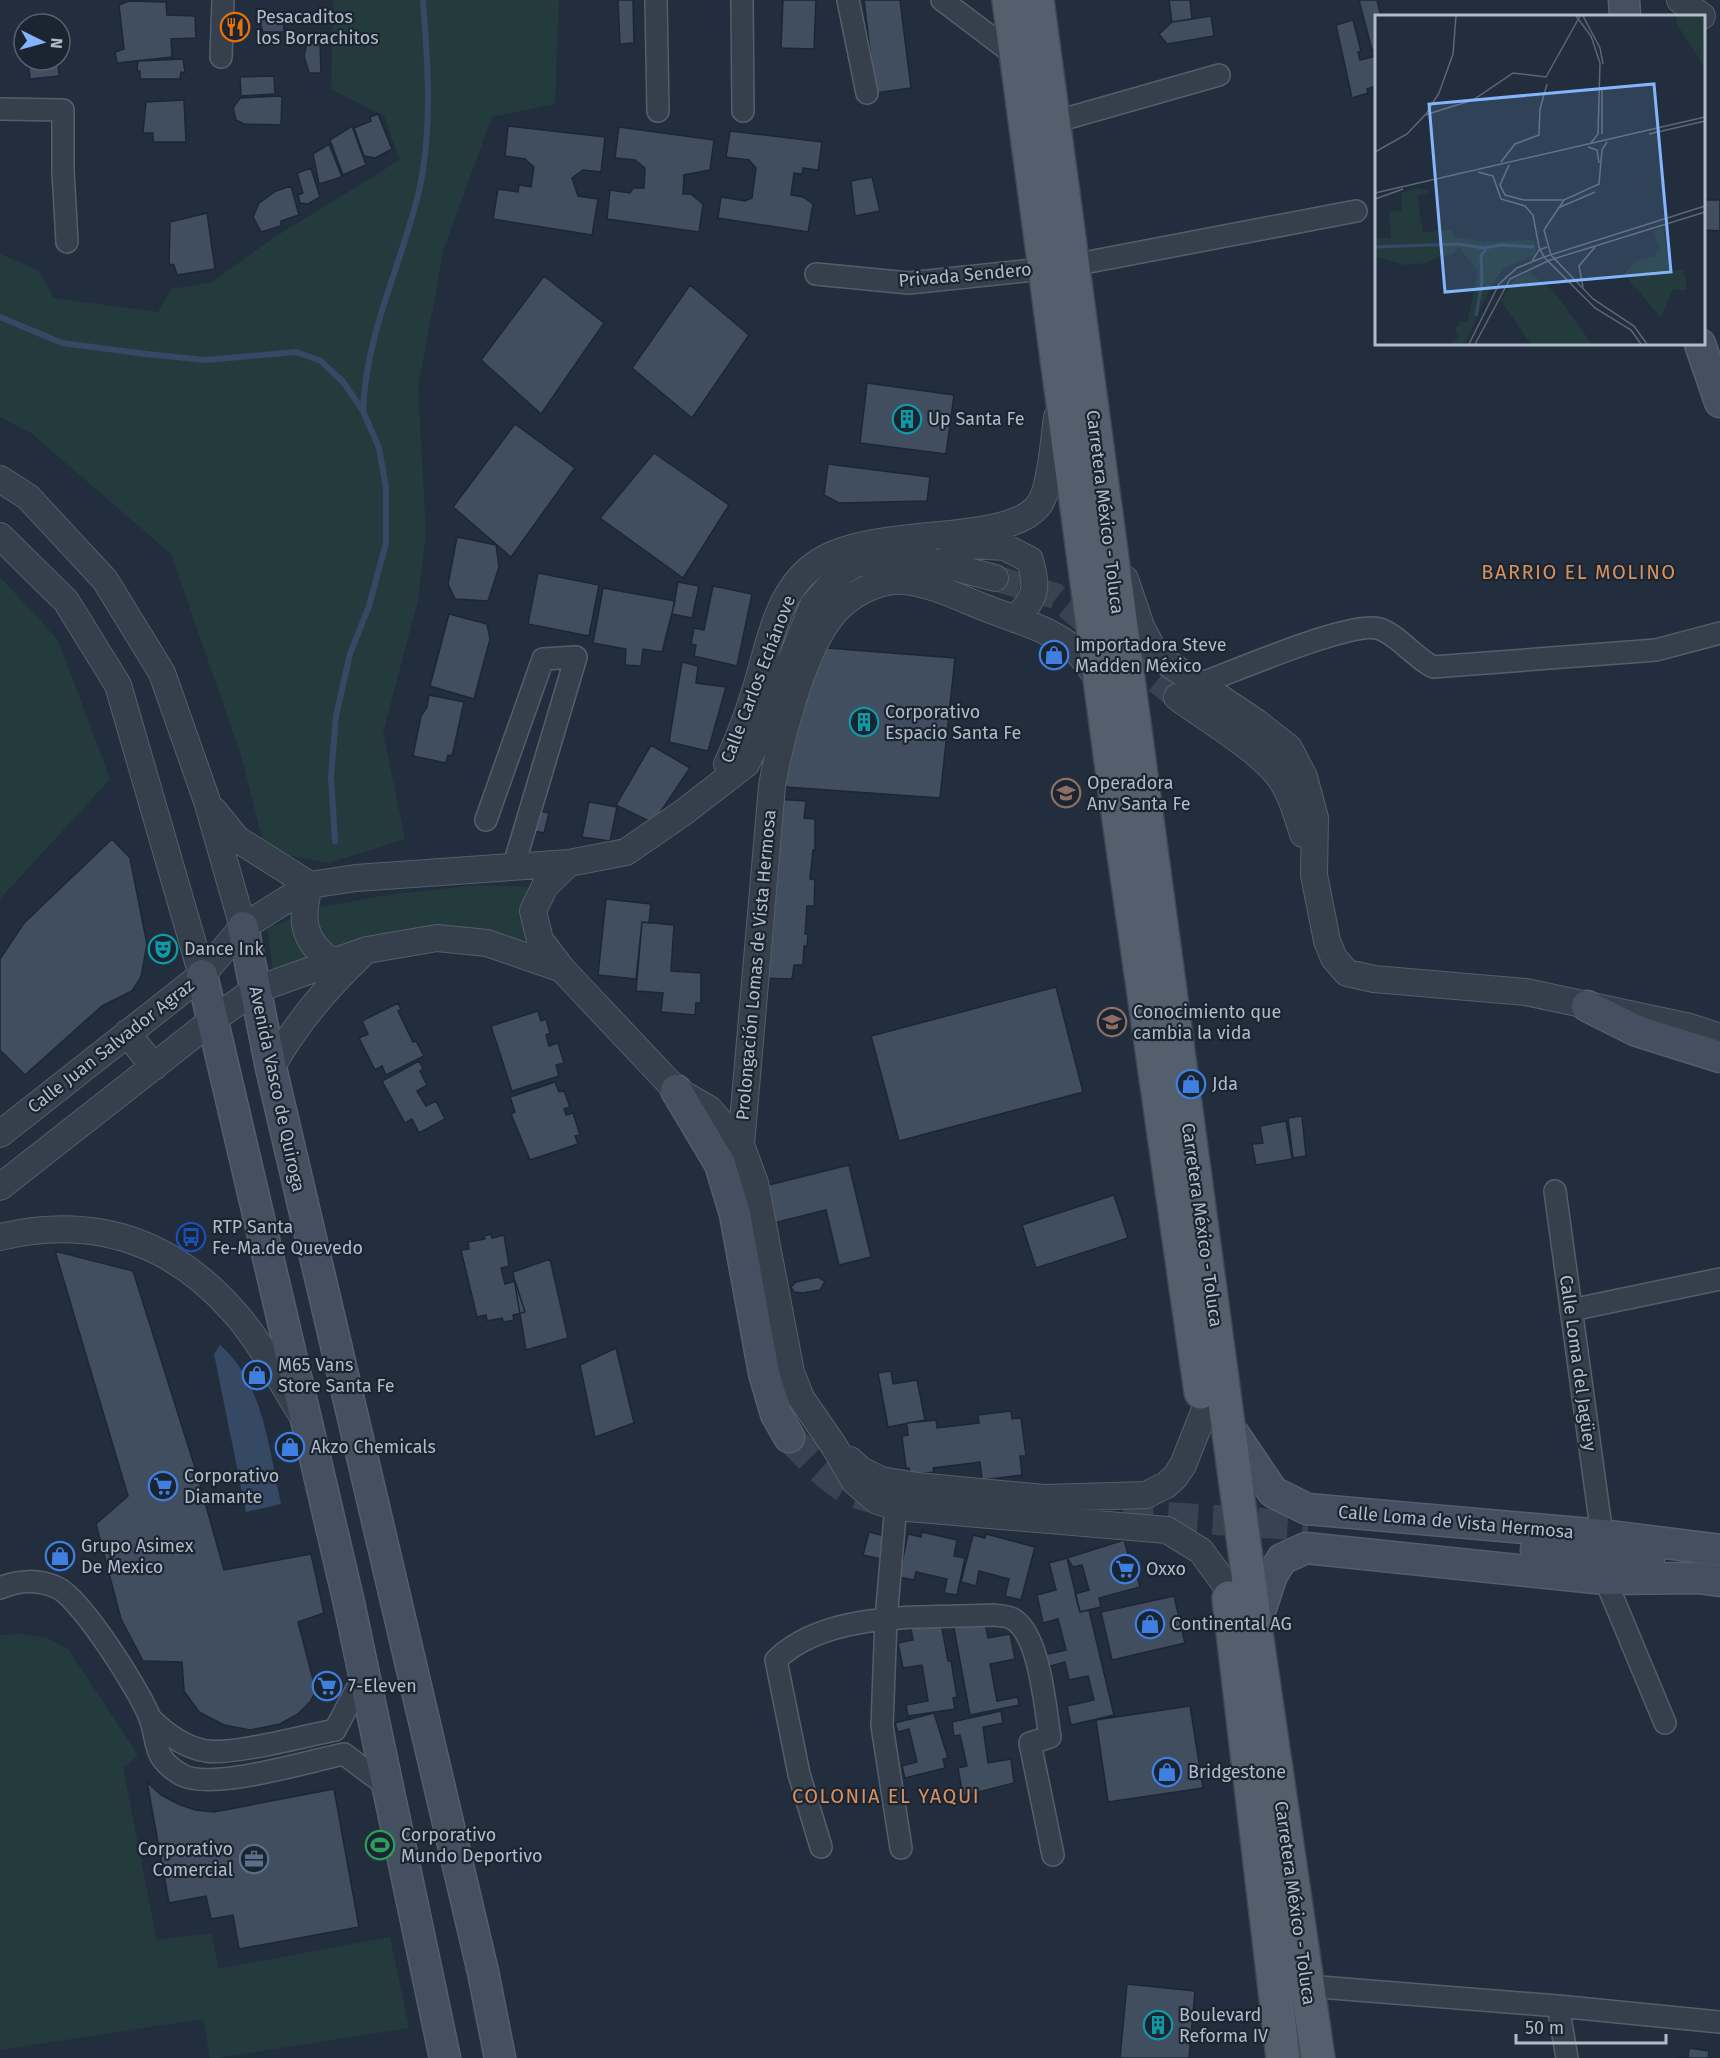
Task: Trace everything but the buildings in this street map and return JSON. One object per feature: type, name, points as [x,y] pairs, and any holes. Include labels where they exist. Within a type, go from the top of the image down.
[{"type":"main road","name":"Carretera México - Toluca","points":[[1009,0],[1016,56],[1106,524],[1217,1420],[1228,1588],[1283,2058]]},
{"type":"main road","name":"Carretera México - Toluca","points":[[1037,0],[1054,122],[1060,393],[1100,681],[1217,1420],[1255,1626],[1318,2058]]},
{"type":"main road","points":[[1624,0],[1625,15]]},
{"type":"main road","points":[[1700,345],[1720,402]]},
{"type":"main road","name":"Avenida Vasco de Quiroga","points":[[243,927],[271,1068],[483,1972],[500,2058]]},
{"type":"main road","points":[[202,975],[214,1018],[364,1675],[445,2058]]},
{"type":"main road","points":[[1587,1006],[1637,1030],[1720,1057]]},
{"type":"main road","points":[[676,1090],[720,1164],[735,1214],[749,1301],[764,1373],[776,1414],[789,1437]]},
{"type":"main road","name":"Calle Loma de Vista Hermosa","points":[[1217,1420],[1273,1492],[1307,1528],[1605,1579],[1709,1579]]},
{"type":"main road","points":[[1255,1626],[1272,1575],[1307,1528],[1642,1561],[1709,1579]]},
{"type":"main road","name":"Calle Loma de Vista Hermosa","points":[[1307,1528],[1602,1535],[1720,1550]]},
{"type":"street","points":[[221,57],[223,0]]},
{"type":"street","points":[[656,0],[658,111]]},
{"type":"street","points":[[742,0],[743,111]]},
{"type":"street","points":[[848,0],[867,93]]},
{"type":"street","points":[[942,0],[1016,56]]},
{"type":"street","points":[[1680,0],[1700,15]]},
{"type":"street","points":[[1705,19],[1720,30]]},
{"type":"street","points":[[1054,122],[1220,75]]},
{"type":"street","points":[[0,109],[63,110],[63,171],[67,242]]},
{"type":"street","name":"Privada Sendero","points":[[816,274],[909,283],[1058,267],[1356,211]]},
{"type":"street","name":"Calle Carlos Echánove","points":[[243,927],[310,885],[356,878],[569,863],[626,852],[716,788],[741,735],[768,644],[789,592],[814,565],[843,549],[894,538],[950,533],[1017,522],[1039,505],[1050,472],[1060,393]]},
{"type":"street","points":[[0,478],[28,497],[105,579],[162,674],[207,801],[243,927]]},
{"type":"street","points":[[1106,524],[1142,629],[1157,656],[1256,722],[1289,748],[1304,777],[1315,818],[1314,875]]},
{"type":"street","points":[[0,536],[66,601],[118,686],[202,975]]},
{"type":"street","points":[[894,538],[932,544],[1005,547],[1030,560],[1037,584],[1030,603],[1015,619],[1075,649],[1100,681]]},
{"type":"street","points":[[716,788],[746,764],[768,719],[813,605],[842,572],[857,563],[890,559],[930,561],[995,578]]},
{"type":"street","name":"Prolongación Lomas de Vista Hermosa","points":[[741,1145],[772,786],[779,746],[814,645],[831,617],[859,592],[878,584],[903,581],[925,585],[1015,619]]},
{"type":"street","points":[[1198,684],[1316,641],[1366,627],[1387,632],[1433,667],[1656,650],[1720,633]]},
{"type":"street","points":[[486,820],[543,659],[576,657],[513,868]]},
{"type":"street","points":[[1177,697],[1267,764],[1280,778],[1293,804],[1314,875],[1327,941],[1334,958],[1347,973],[1374,979],[1526,992],[1690,1027],[1720,1037]]},
{"type":"street","points":[[207,801],[237,839],[310,885],[303,912],[303,927],[320,953],[333,962]]},
{"type":"street","points":[[562,969],[540,940],[533,911],[544,886],[569,863]]},
{"type":"street","name":"Calle Juan Salvador Agraz","points":[[0,1134],[202,975],[243,927]]},
{"type":"street","name":"Prolongación Lomas de Vista Hermosa","points":[[214,1018],[255,990],[333,962],[368,950],[437,938],[486,943],[562,969],[676,1090],[709,1109],[741,1145],[755,1183],[791,1372],[801,1398],[834,1446],[861,1470],[881,1480],[897,1495],[1167,1530],[1201,1551],[1228,1588]]},
{"type":"street","points":[[271,1068],[290,1035],[325,989],[368,950]]},
{"type":"street","points":[[0,1187],[214,1018]]},
{"type":"street","points":[[127,1033],[154,1067]]},
{"type":"street","name":"Calle Loma del Jagüey","points":[[1555,1191],[1602,1535]]},
{"type":"street","points":[[0,1237],[25,1231],[76,1230],[126,1237],[160,1250],[190,1271],[235,1312],[306,1421]]},
{"type":"street","points":[[1571,1310],[1720,1279]]},
{"type":"street","name":"Prolongación Lomas de Vista Hermosa","points":[[897,1495],[1044,1498],[1146,1495],[1166,1485],[1175,1477],[1217,1420]]},
{"type":"street","points":[[897,1495],[886,1619],[882,1726],[901,1848]]},
{"type":"street","points":[[1145,1526],[1155,1514],[1155,1507],[1146,1495]]},
{"type":"street","points":[[1605,1579],[1665,1723]]},
{"type":"street","points":[[0,1588],[29,1580],[58,1588],[74,1601],[111,1651],[150,1718],[168,1736],[206,1751],[230,1750],[335,1730],[364,1675]]},
{"type":"street","points":[[821,1847],[799,1774],[776,1660],[790,1647],[807,1637],[850,1623],[886,1619],[994,1615],[1012,1619],[1027,1634],[1035,1654],[1050,1737],[1030,1743],[1053,1855]]},
{"type":"street","points":[[150,1718],[158,1755],[183,1776],[216,1780],[344,1754],[388,1787]]},
{"type":"street","points":[[1308,1986],[1558,2006],[1720,2022]]},
{"type":"street","points":[[1558,2006],[1567,2058]]},
{"type":"green space","points":[[333,0],[559,0],[555,104],[492,117],[444,248],[418,387],[426,533],[418,600],[383,733],[405,839],[329,863],[286,855],[262,839],[241,755],[171,554],[31,433],[0,417],[0,254],[38,270],[54,298],[158,312],[171,289],[212,282],[273,238],[400,160],[384,116],[331,89]]},
{"type":"green space","points":[[0,577],[58,640],[110,779],[0,899]]},
{"type":"green space","points":[[476,885],[533,887],[524,941],[354,943],[273,974],[268,928],[321,907],[380,896]]},
{"type":"green space","points":[[22,1634],[47,1638],[68,1649],[138,1755],[123,1768],[157,1940],[212,1933],[218,1969],[390,1937],[409,2028],[210,2058],[203,2019],[0,2050],[0,1635]]},
{"type":"water","points":[[220,1345],[235,1361],[255,1398],[268,1440],[281,1504],[246,1512],[214,1354]]},
{"type":"waterway","points":[[363,410],[370,355],[411,222],[423,171],[428,98],[423,0]]},
{"type":"waterway","points":[[0,317],[62,343],[146,354],[205,360],[296,352],[321,361],[344,383],[363,411],[379,448],[386,488],[386,543],[369,606],[350,654],[336,716],[331,777],[335,841]]},
{"type":"tunnel","points":[[995,578],[1055,596],[1177,697]]},
{"type":"tunnel","points":[[789,1437],[830,1477],[854,1492],[881,1499]]},
{"type":"tunnel","points":[[1123,1514],[1308,1526]]},
{"type":"place","name":"Pesacaditos los Borrachitos","points":[[235,27]]},
{"type":"place","name":"Up Santa Fe","points":[[907,419]]},
{"type":"place","name":"Importadora Steve Madden México","points":[[1054,655]]},
{"type":"place","name":"Corporativo Espacio Santa Fe","points":[[864,722]]},
{"type":"place","name":"Operadora Anv Santa Fe","points":[[1066,793]]},
{"type":"place","name":"Dance Ink","points":[[163,949]]},
{"type":"place","name":"Conocimiento que cambia la vida","points":[[1112,1022]]},
{"type":"place","name":"Jda","points":[[1191,1084]]},
{"type":"place","name":"RTP Santa Fe-Ma.de Quevedo","points":[[191,1237]]},
{"type":"place","name":"M65 Vans Store Santa Fe","points":[[257,1375]]},
{"type":"place","name":"Akzo Chemicals","points":[[290,1447]]},
{"type":"place","name":"Corporativo Diamante","points":[[163,1486]]},
{"type":"place","name":"Grupo Asimex De Mexico","points":[[60,1556]]},
{"type":"place","name":"Oxxo","points":[[1125,1569]]},
{"type":"place","name":"Continental AG","points":[[1150,1624]]},
{"type":"place","name":"7-Eleven","points":[[327,1686]]},
{"type":"place","name":"Bridgestone","points":[[1167,1772]]},
{"type":"place","name":"Corporativo Mundo Deportivo","points":[[380,1845]]},
{"type":"place","name":"Corporativo Comercial","points":[[254,1859]]},
{"type":"place","name":"Boulevard Reforma IV","points":[[1158,2025]]},
{"type":"district","name":"BARRIO EL MOLINO","points":[[1579,572]]},
{"type":"district","name":"COLONIA EL YAQUI","points":[[886,1796]]}]
